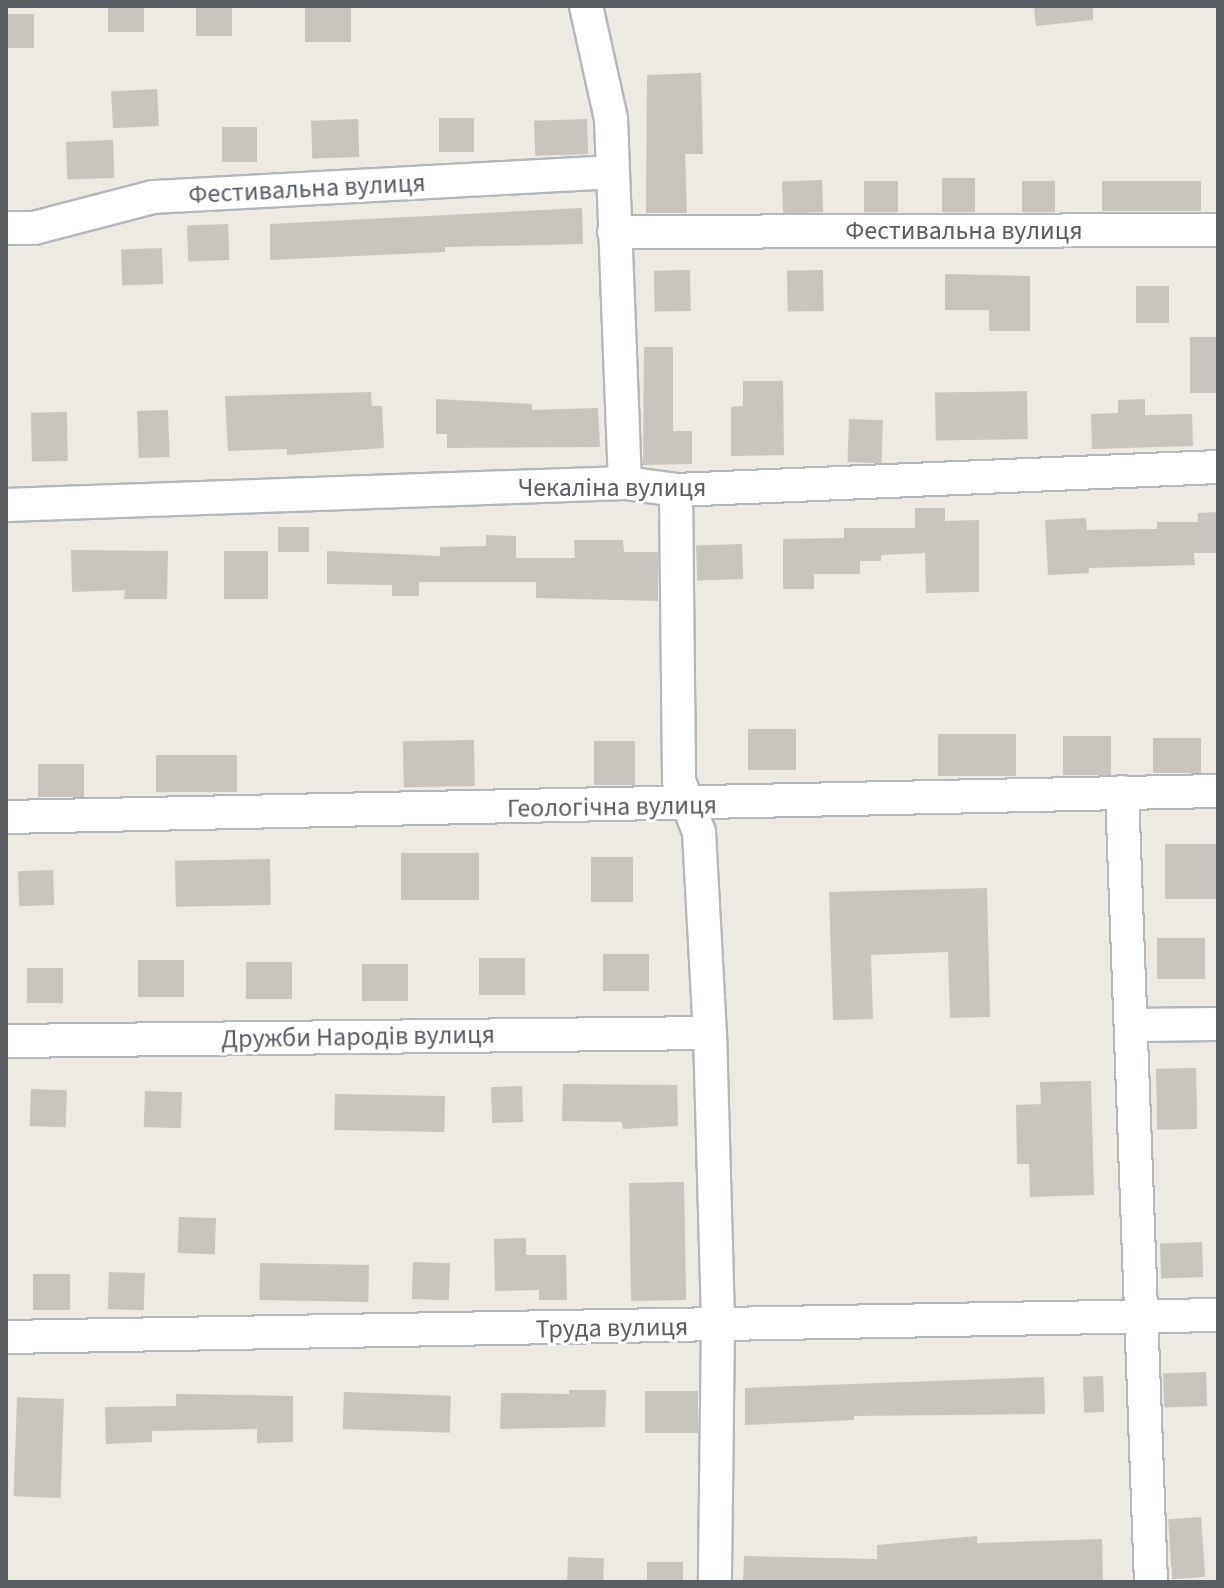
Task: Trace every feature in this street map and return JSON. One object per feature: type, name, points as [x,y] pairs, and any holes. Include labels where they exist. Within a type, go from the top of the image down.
[{"type":"street","points":[[586,6],[611,119],[625,483]]},
{"type":"street","name":"Фестивальна вулиця","points":[[6,228],[34,228],[153,197],[612,172]]},
{"type":"street","name":"Фестивальна вулиця","points":[[614,232],[1218,230]]},
{"type":"street","name":"Чекаліна вулиця","points":[[6,505],[625,483],[676,490],[1218,467]]},
{"type":"street","points":[[676,490],[679,781],[699,832],[710,1033],[718,1326],[715,1582]]},
{"type":"street","name":"Геологічна вулиця","points":[[6,817],[691,806],[1218,791]]},
{"type":"street","points":[[1122,792],[1151,1582]]},
{"type":"street","points":[[1132,1025],[1218,1024]]},
{"type":"street","name":"Дружби Народів вулиця","points":[[6,1041],[710,1033]]},
{"type":"street","name":"Труда вулиця","points":[[6,1337],[1218,1315]]},
{"type":"building","points":[[108,6],[144,6],[144,32],[108,32]]},
{"type":"building","points":[[196,6],[232,6],[232,36],[196,36]]},
{"type":"building","points":[[305,6],[351,6],[351,42],[305,42]]},
{"type":"building","points":[[1034,6],[1093,6],[1093,20],[1036,26]]},
{"type":"building","points":[[6,14],[34,14],[34,48],[6,48]]},
{"type":"building","points":[[701,73],[703,154],[685,154],[687,213],[646,213],[647,75]]},
{"type":"building","points":[[157,89],[159,126],[113,128],[111,91]]},
{"type":"building","points":[[439,118],[474,118],[474,152],[439,152]]},
{"type":"building","points":[[358,119],[359,157],[312,159],[311,121]]},
{"type":"building","points":[[587,119],[588,154],[535,156],[534,121]]},
{"type":"building","points":[[222,127],[257,127],[257,162],[222,162]]},
{"type":"building","points":[[113,140],[114,178],[67,180],[66,142]]},
{"type":"building","points":[[942,178],[975,178],[975,212],[942,212]]},
{"type":"building","points":[[822,180],[823,212],[783,213],[782,181]]},
{"type":"building","points":[[864,181],[898,181],[898,212],[864,212]]},
{"type":"building","points":[[1022,181],[1055,181],[1055,212],[1022,212]]},
{"type":"building","points":[[1102,181],[1201,181],[1201,211],[1102,211]]},
{"type":"building","points":[[582,208],[583,244],[445,247],[445,252],[270,260],[270,224]]},
{"type":"building","points":[[228,224],[229,260],[188,261],[187,225]]},
{"type":"building","points":[[162,248],[163,284],[122,285],[121,249]]},
{"type":"building","points":[[690,270],[691,311],[655,312],[654,271]]},
{"type":"building","points":[[823,270],[824,311],[788,312],[787,271]]},
{"type":"building","points":[[945,274],[1030,276],[1030,331],[989,331],[989,310],[945,310]]},
{"type":"building","points":[[1136,286],[1169,286],[1169,323],[1136,323]]},
{"type":"building","points":[[1190,337],[1218,337],[1218,393],[1190,393]]},
{"type":"building","points":[[644,347],[673,347],[673,431],[692,431],[692,464],[643,465]]},
{"type":"building","points":[[743,381],[783,381],[784,455],[731,456],[731,407],[743,406]]},
{"type":"building","points":[[1027,391],[1028,439],[936,441],[935,393]]},
{"type":"building","points":[[371,392],[372,406],[382,406],[384,448],[287,455],[287,449],[228,451],[225,396]]},
{"type":"building","points":[[436,399],[532,404],[532,410],[598,408],[600,447],[447,448],[447,434],[436,434]]},
{"type":"building","points":[[1145,399],[1145,415],[1192,414],[1193,446],[1092,449],[1091,414],[1118,413],[1118,400]]},
{"type":"building","points":[[168,410],[170,457],[139,458],[137,411]]},
{"type":"building","points":[[67,412],[68,461],[32,462],[31,413]]},
{"type":"building","points":[[849,419],[883,420],[881,463],[847,462]]},
{"type":"building","points":[[915,508],[945,508],[945,521],[979,520],[979,592],[926,593],[925,553],[881,555],[881,561],[860,561],[860,574],[814,574],[814,589],[783,589],[783,539],[844,538],[844,528],[915,528]]},
{"type":"building","points":[[1218,512],[1218,553],[1194,553],[1195,565],[1089,568],[1089,573],[1048,575],[1045,520],[1086,518],[1087,530],[1157,529],[1157,522],[1198,522],[1198,513]]},
{"type":"building","points":[[278,527],[309,527],[309,552],[278,552]]},
{"type":"building","points":[[486,535],[516,536],[516,558],[575,558],[574,540],[623,540],[624,552],[658,552],[658,601],[536,598],[536,582],[419,582],[419,596],[392,596],[392,585],[327,584],[327,551],[440,556],[440,547],[486,546]]},
{"type":"building","points":[[742,544],[743,579],[697,581],[696,546]]},
{"type":"building","points":[[71,550],[168,551],[167,599],[124,599],[125,590],[72,592]]},
{"type":"building","points":[[224,551],[268,551],[268,599],[224,599]]},
{"type":"building","points":[[748,729],[796,729],[796,770],[748,770]]},
{"type":"building","points":[[938,734],[1016,734],[1016,776],[938,776]]},
{"type":"building","points":[[1063,736],[1111,736],[1111,775],[1063,775]]},
{"type":"building","points":[[1153,738],[1201,738],[1201,773],[1153,773]]},
{"type":"building","points":[[474,740],[475,786],[404,787],[403,741]]},
{"type":"building","points":[[594,741],[635,741],[635,785],[594,785]]},
{"type":"building","points":[[156,755],[237,755],[237,792],[156,792]]},
{"type":"building","points":[[38,764],[84,764],[84,797],[38,797]]},
{"type":"building","points":[[1165,844],[1218,844],[1218,899],[1165,899]]},
{"type":"building","points":[[401,853],[479,853],[479,900],[401,900]]},
{"type":"building","points":[[591,857],[633,857],[633,902],[591,902]]},
{"type":"building","points":[[270,859],[271,905],[176,907],[175,861]]},
{"type":"building","points":[[53,870],[54,905],[19,906],[18,871]]},
{"type":"building","points":[[987,888],[990,1017],[950,1018],[948,952],[871,955],[873,1019],[833,1020],[829,892]]},
{"type":"building","points":[[1157,938],[1205,938],[1205,979],[1157,979]]},
{"type":"building","points":[[603,954],[649,954],[649,991],[603,991]]},
{"type":"building","points":[[479,958],[525,958],[525,995],[479,995]]},
{"type":"building","points":[[138,960],[184,960],[184,997],[138,997]]},
{"type":"building","points":[[246,962],[292,962],[292,999],[246,999]]},
{"type":"building","points":[[362,964],[408,964],[408,1001],[362,1001]]},
{"type":"building","points":[[27,968],[63,968],[63,1003],[27,1003]]},
{"type":"building","points":[[1196,1068],[1197,1129],[1157,1130],[1156,1069]]},
{"type":"building","points":[[1091,1081],[1094,1195],[1030,1197],[1029,1164],[1017,1164],[1016,1105],[1041,1104],[1040,1082]]},
{"type":"building","points":[[563,1084],[677,1085],[678,1126],[623,1129],[622,1122],[562,1121]]},
{"type":"building","points":[[522,1086],[523,1122],[492,1123],[491,1087]]},
{"type":"building","points":[[31,1089],[67,1090],[66,1127],[30,1126]]},
{"type":"building","points":[[145,1091],[182,1092],[181,1128],[144,1127]]},
{"type":"building","points":[[335,1094],[445,1096],[444,1132],[334,1130]]},
{"type":"building","points":[[684,1182],[686,1300],[631,1301],[629,1183]]},
{"type":"building","points":[[179,1217],[216,1218],[215,1254],[178,1253]]},
{"type":"building","points":[[526,1238],[526,1255],[566,1255],[567,1300],[539,1300],[539,1290],[495,1291],[494,1239]]},
{"type":"building","points":[[1202,1242],[1203,1277],[1161,1278],[1160,1243]]},
{"type":"building","points":[[413,1262],[450,1263],[449,1300],[412,1299]]},
{"type":"building","points":[[260,1263],[369,1265],[368,1302],[259,1300]]},
{"type":"building","points":[[109,1272],[145,1273],[144,1310],[108,1309]]},
{"type":"building","points":[[33,1274],[70,1274],[70,1310],[33,1310]]},
{"type":"building","points":[[1206,1372],[1207,1406],[1164,1407],[1163,1374]]},
{"type":"building","points":[[1103,1376],[1104,1412],[1084,1413],[1083,1377]]},
{"type":"building","points":[[1044,1377],[1045,1414],[854,1416],[854,1420],[745,1425],[745,1388]]},
{"type":"building","points":[[569,1390],[606,1390],[605,1427],[500,1429],[501,1393],[569,1394]]},
{"type":"building","points":[[645,1391],[698,1391],[698,1433],[645,1433]]},
{"type":"building","points":[[344,1392],[451,1396],[450,1433],[343,1429]]},
{"type":"building","points":[[176,1394],[293,1396],[293,1442],[257,1443],[257,1429],[152,1431],[152,1442],[106,1444],[105,1407],[176,1406]]},
{"type":"building","points":[[17,1397],[64,1399],[61,1498],[14,1496]]},
{"type":"building","points":[[1201,1517],[1205,1577],[1172,1579],[1168,1519]]},
{"type":"building","points":[[977,1536],[977,1543],[1102,1539],[1103,1582],[743,1582],[744,1556],[877,1559],[877,1545]]},
{"type":"building","points":[[568,1557],[604,1558],[603,1582],[567,1582]]},
{"type":"building","points":[[647,1562],[683,1562],[683,1582],[647,1582]]}]
